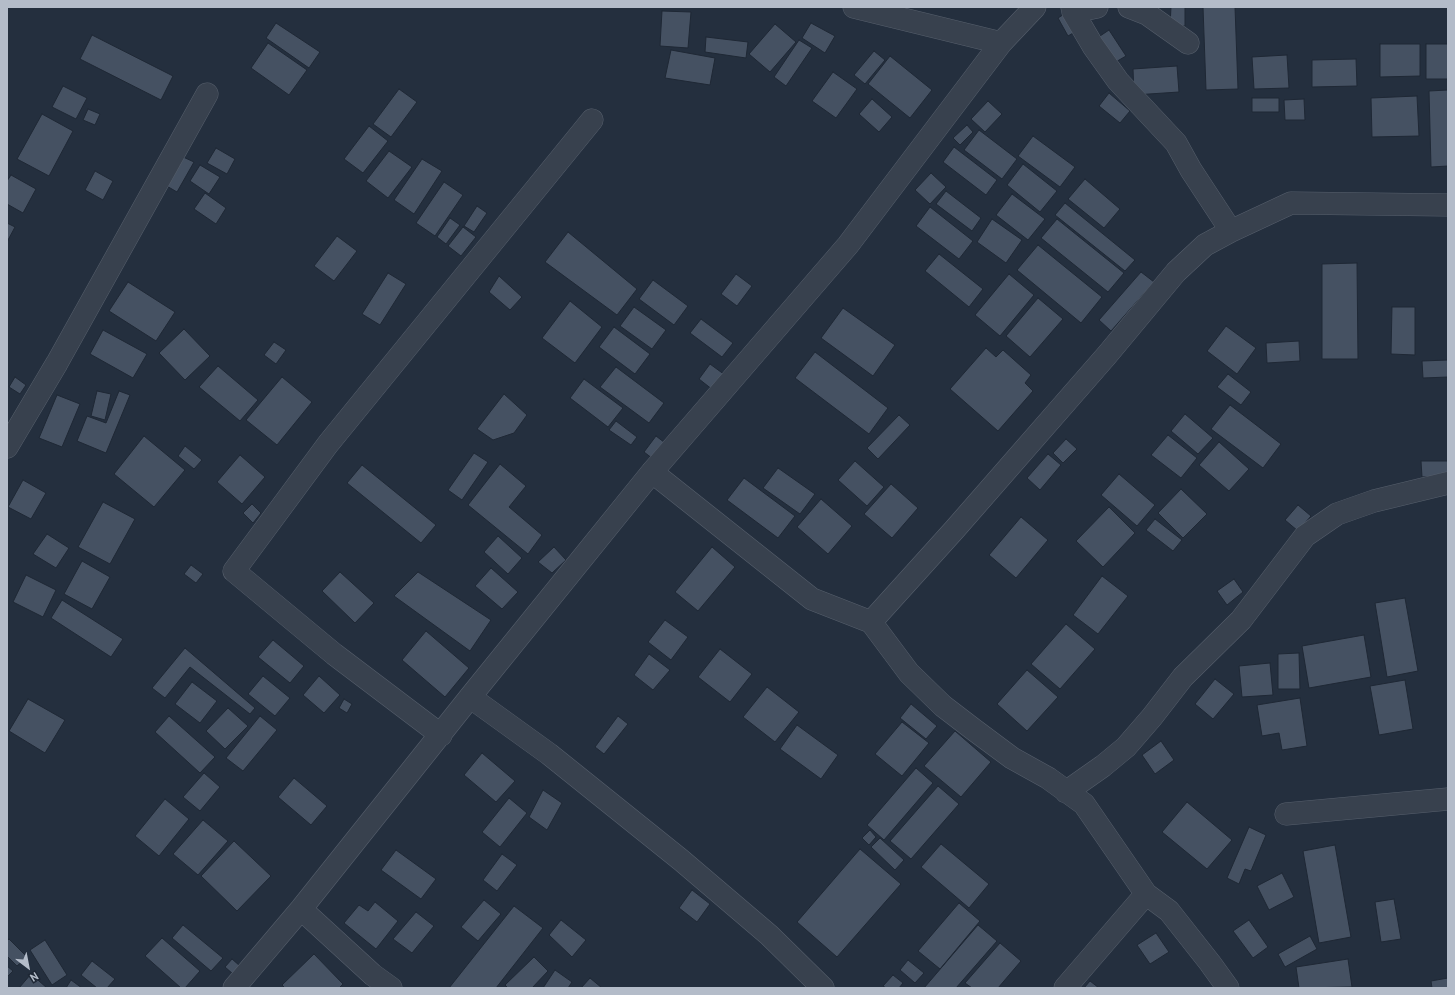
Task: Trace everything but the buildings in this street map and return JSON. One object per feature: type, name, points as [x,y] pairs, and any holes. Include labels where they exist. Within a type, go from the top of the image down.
[{"type":"street","points":[[854,7],[1001,42]]},
{"type":"street","points":[[234,988],[301,909],[652,472],[848,245],[1001,42],[1035,7]]},
{"type":"street","points":[[1097,7],[1073,9],[1093,46],[1118,82],[1176,143],[1231,231]]},
{"type":"street","points":[[1129,7],[1147,14],[1188,43]]},
{"type":"street","points":[[7,447],[57,363],[207,94]]},
{"type":"street","points":[[441,735],[334,654],[234,571],[328,444],[592,120]]},
{"type":"street","points":[[871,622],[955,529],[1102,361],[1176,272],[1205,245],[1231,231],[1291,204],[1448,206]]},
{"type":"street","points":[[652,472],[812,599],[871,622],[909,672],[943,706],[1012,758],[1048,778],[1084,804],[1146,894],[1169,911],[1228,988]]},
{"type":"street","points":[[1066,792],[1103,766],[1126,747],[1152,717],[1183,677],[1241,620],[1305,536],[1337,514],[1374,500],[1448,483]]},
{"type":"street","points":[[470,697],[549,754],[681,860],[769,935],[823,988]]},
{"type":"street","points":[[1286,814],[1448,799]]},
{"type":"street","points":[[1065,988],[1146,894]]},
{"type":"street","points":[[301,909],[373,975],[390,988]]}]
